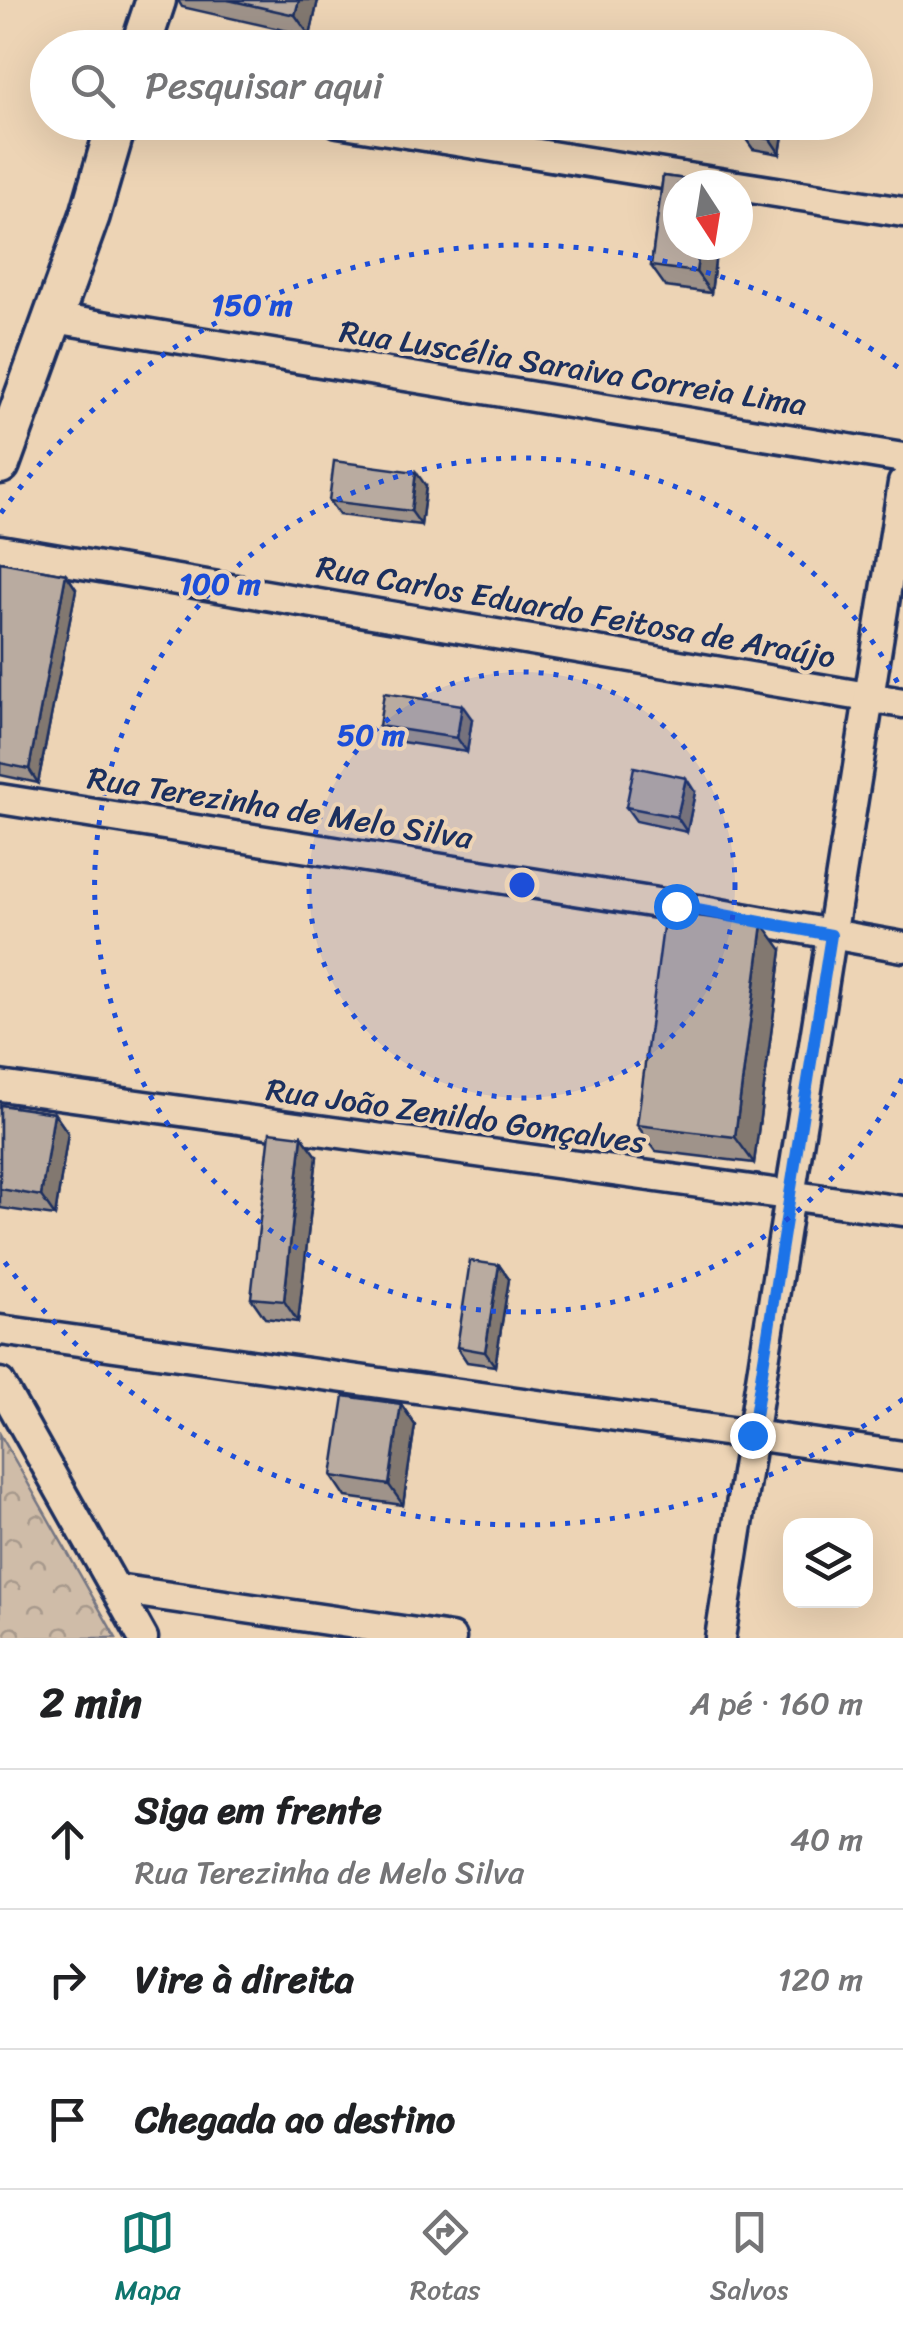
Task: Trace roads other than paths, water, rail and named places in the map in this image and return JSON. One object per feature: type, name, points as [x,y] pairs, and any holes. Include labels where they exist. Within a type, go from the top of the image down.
[{"type":"street","points":[[146,30],[156,0]]},
{"type":"street","points":[[0,464],[90,215],[112,140]]},
{"type":"street","points":[[450,140],[663,174]]},
{"type":"street","points":[[753,189],[903,212]]},
{"type":"street","name":"Rua Luscélia Saraiva Correia Lima","points":[[54,318],[903,458]]},
{"type":"street","points":[[720,1638],[903,483]]},
{"type":"street","name":"Rua Carlos Eduardo Feitosa de Araújo","points":[[0,550],[903,703]]},
{"type":"street","name":"Rua Terezinha de Melo Silva","points":[[0,799],[676,906],[903,947]]},
{"type":"street","name":"Rua João Zenildo Gonçalves","points":[[0,1086],[903,1211]]},
{"type":"street","points":[[0,1330],[903,1456]]},
{"type":"street","points":[[0,1383],[143,1638]]},
{"type":"street","points":[[116,1589],[451,1638]]}]
